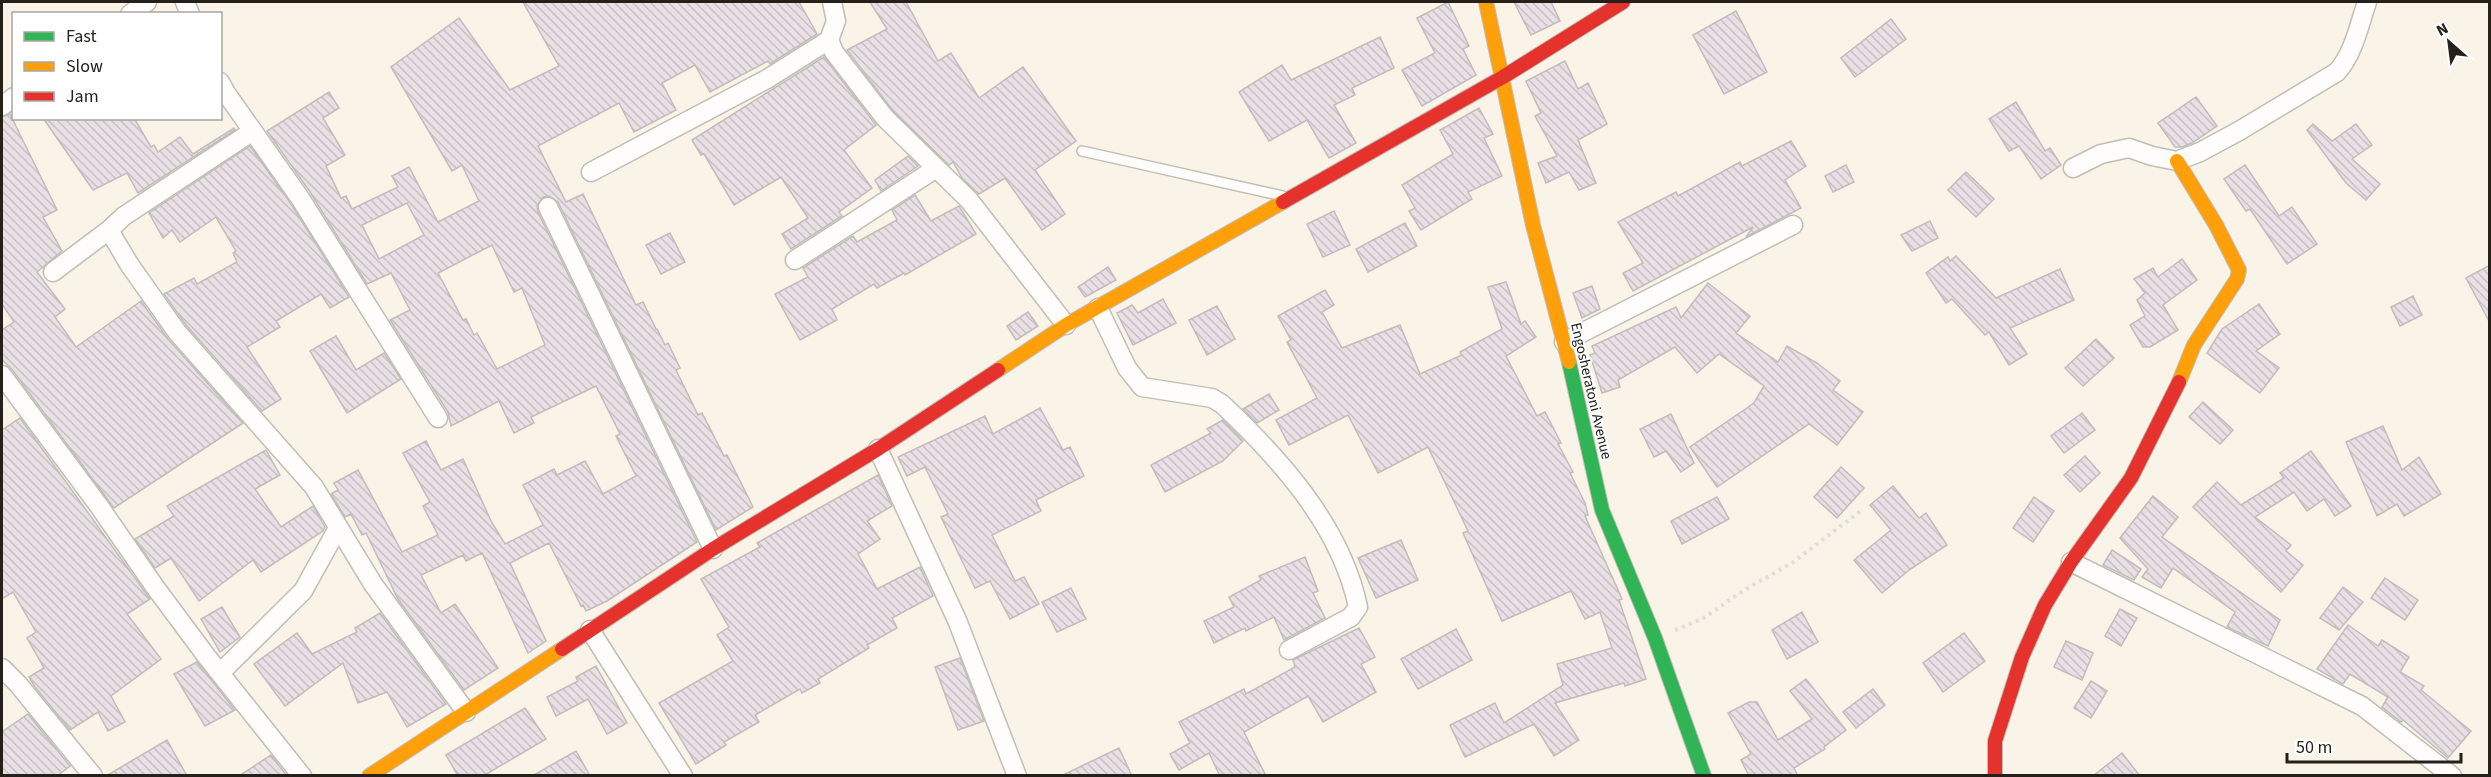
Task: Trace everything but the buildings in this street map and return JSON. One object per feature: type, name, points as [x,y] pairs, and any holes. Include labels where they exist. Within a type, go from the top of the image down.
[{"type":"street","points":[[133,12],[147,2]]},
{"type":"street","points":[[591,172],[767,79],[829,40],[836,21],[832,2]]},
{"type":"street","name":"Engosheratoni Avenue","points":[[1486,2],[1533,225],[1564,342],[1602,510],[1655,638],[1704,776]]},
{"type":"street","points":[[369,776],[713,549],[878,449],[1066,325],[1503,77],[1623,2]]},
{"type":"street","points":[[2073,168],[2101,154],[2128,148],[2177,161],[2200,152],[2239,131],[2337,72],[2350,51],[2367,2]]},
{"type":"street","points":[[829,40],[834,52],[885,118],[969,200],[1066,325]]},
{"type":"street","points":[[222,86],[300,198],[438,418]]},
{"type":"street","points":[[53,272],[124,216],[253,131]]},
{"type":"street","points":[[1995,776],[1995,741],[2022,657],[2045,605],[2071,562],[2131,478],[2173,397],[2194,345],[2236,279],[2239,270],[2216,225],[2177,161]]},
{"type":"street","points":[[795,260],[935,169]]},
{"type":"street","points":[[548,207],[713,549]]},
{"type":"street","points":[[1564,342],[1793,225]]},
{"type":"street","points":[[109,230],[129,264],[177,332],[314,487],[373,584],[466,712]]},
{"type":"street","points":[[1098,308],[1127,368],[1142,387],[1212,398],[1222,404],[1285,469],[1314,508],[1343,561],[1358,607],[1351,617],[1289,650]]},
{"type":"street","points":[[2,375],[99,506],[155,587],[302,776]]},
{"type":"street","points":[[878,449],[957,620],[1017,776]]},
{"type":"street","points":[[220,673],[303,591],[338,528]]},
{"type":"street","points":[[2071,562],[2362,706],[2452,776]]},
{"type":"street","points":[[590,630],[683,776]]},
{"type":"street","points":[[2,668],[18,684],[93,776]]},
{"type":"lane","points":[[1083,151],[1291,198]]},
{"type":"path","points":[[1655,638],[1702,619],[1746,589],[1792,563],[1862,510]]},
{"type":"traffic: fast","points":[[1569,362],[1602,510],[1655,638],[1704,776]]},
{"type":"traffic: slow","points":[[1486,2],[1533,225],[1569,362]]},
{"type":"traffic: slow","points":[[2177,161],[2216,225],[2239,270],[2237,279],[2194,345],[2179,382]]},
{"type":"traffic: slow","points":[[998,370],[1066,325],[1283,202]]},
{"type":"traffic: slow","points":[[369,776],[562,649]]},
{"type":"traffic: jam","points":[[1283,202],[1503,77],[1623,2]]},
{"type":"traffic: jam","points":[[562,649],[713,549],[878,449],[998,370]]},
{"type":"traffic: jam","points":[[1995,776],[1995,741],[2022,657],[2045,605],[2071,562],[2131,478],[2179,382]]}]
